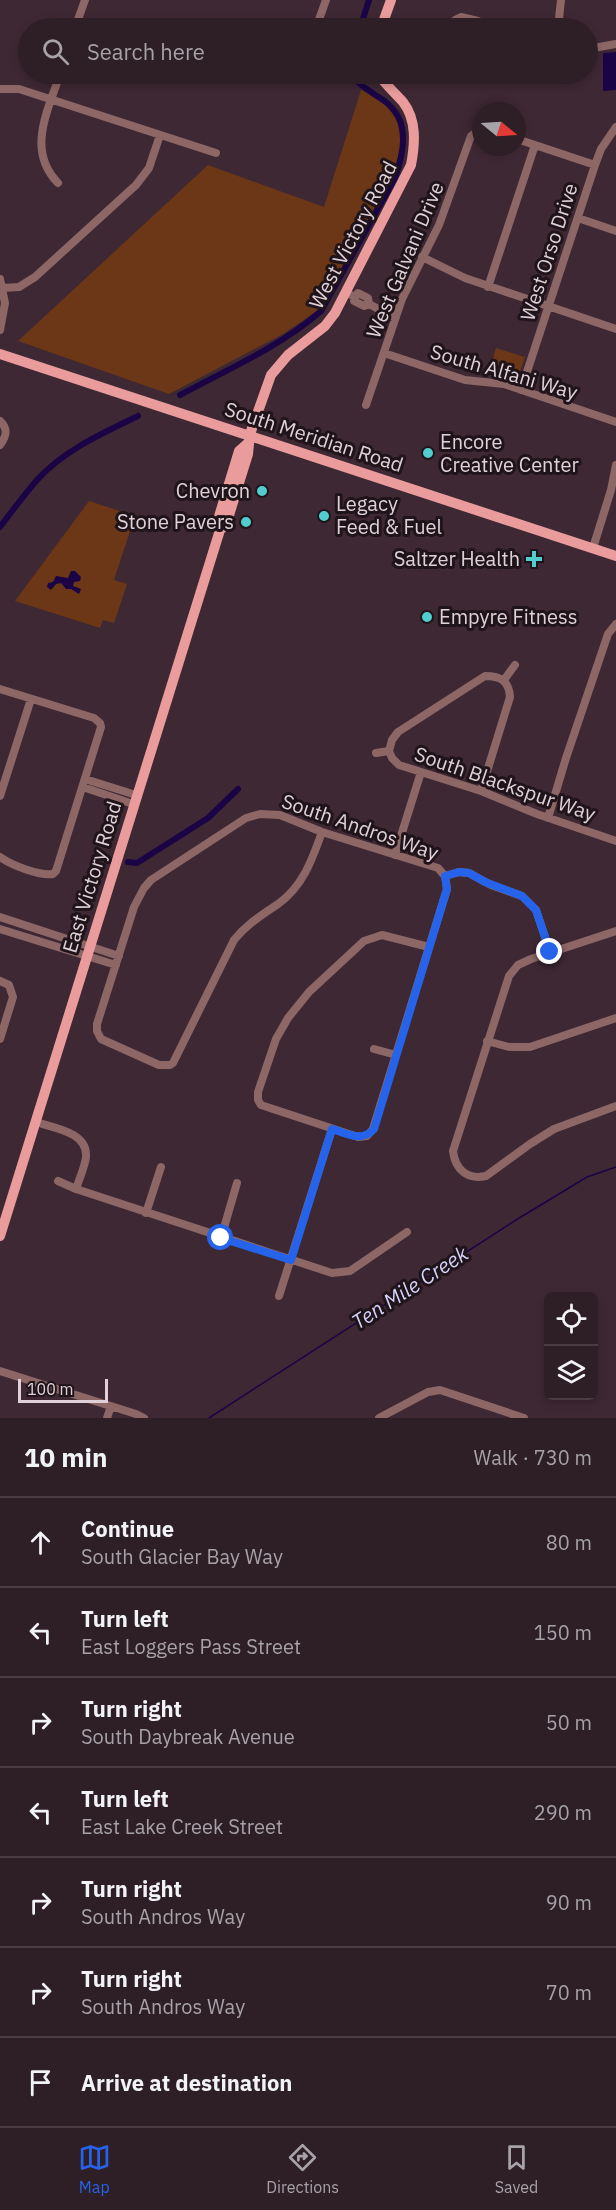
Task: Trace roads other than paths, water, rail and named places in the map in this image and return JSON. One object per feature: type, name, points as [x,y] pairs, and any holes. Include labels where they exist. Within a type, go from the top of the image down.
[{"type":"main road","points":[[385,18],[391,0]]},
{"type":"main road","name":"West Victory Road","points":[[249,439],[271,375],[288,355],[325,326],[351,295],[411,165],[415,139],[411,117],[404,104],[387,84]]},
{"type":"main road","name":"South Meridian Road","points":[[0,354],[249,439],[616,556]]},
{"type":"main road","name":"East Victory Road","points":[[0,1236],[134,799],[220,530],[217,523],[239,451],[249,439]]},
{"type":"street","points":[[79,18],[85,0]]},
{"type":"street","points":[[319,18],[324,0]]},
{"type":"street","points":[[559,18],[561,0]]},
{"type":"street","points":[[598,47],[616,44]]},
{"type":"street","points":[[57,84],[40,142],[48,173],[58,183]]},
{"type":"street","points":[[0,89],[12,88],[216,153]]},
{"type":"street","name":"West Orso Drive","points":[[521,390],[595,165],[601,149],[616,128]]},
{"type":"street","points":[[0,330],[4,313],[1,284],[19,287],[35,277],[136,184],[149,168],[160,135]]},
{"type":"street","name":"West Galvani Drive","points":[[366,405],[402,299],[449,203],[472,135]]},
{"type":"street","points":[[526,142],[595,165]]},
{"type":"street","points":[[488,287],[535,145]]},
{"type":"street","points":[[578,218],[616,231]]},
{"type":"street","points":[[423,257],[488,287],[616,329]]},
{"type":"street","points":[[351,295],[354,301],[364,306],[369,304],[395,318]]},
{"type":"street","name":"South Alfani Way","points":[[384,353],[465,380],[504,384],[616,422]]},
{"type":"street","points":[[0,445],[6,434],[3,425]]},
{"type":"street","points":[[593,548],[611,490],[616,465]]},
{"type":"street","points":[[548,818],[581,712],[608,634],[615,624]]},
{"type":"street","points":[[504,680],[515,665]]},
{"type":"street","points":[[376,753],[389,751],[392,740],[398,732],[485,676],[496,676],[510,687],[510,697],[481,791]]},
{"type":"street","points":[[0,689],[94,718],[100,723],[100,731],[84,783],[53,874],[45,874],[9,863],[0,857]]},
{"type":"street","points":[[0,796],[31,699]]},
{"type":"street","name":"South Blackspur Way","points":[[389,751],[392,759],[399,765],[481,791],[548,818],[616,841]]},
{"type":"street","points":[[395,855],[421,772]]},
{"type":"street","points":[[84,783],[134,799]]},
{"type":"street","name":"South Andros Way","points":[[118,961],[138,897],[151,880],[246,818],[260,814],[280,815],[321,832],[438,868],[445,876],[459,872],[469,873],[485,882],[522,896],[536,910],[550,952]]},
{"type":"street","points":[[0,917],[118,961],[97,1024],[98,1034],[104,1042],[159,1065],[170,1065],[234,940],[249,923],[295,888],[309,867],[321,832]]},
{"type":"street","points":[[429,947],[390,937],[376,936],[364,941],[295,1008],[276,1039],[258,1092],[260,1103],[265,1107],[358,1137],[367,1136],[374,1129],[447,889],[445,876]]},
{"type":"street","points":[[0,929],[88,951]]},
{"type":"street","points":[[616,931],[524,961],[510,974],[453,1151],[456,1165],[466,1175],[480,1178],[486,1176],[548,1133],[616,1106]]},
{"type":"street","points":[[0,981],[9,985],[13,997],[0,1039]]},
{"type":"street","points":[[487,1041],[509,1047],[530,1047],[616,1018]]},
{"type":"street","points":[[374,1049],[396,1055]]},
{"type":"street","points":[[36,1122],[74,1134],[84,1143],[86,1156],[76,1189]]},
{"type":"street","points":[[279,1296],[332,1129]]},
{"type":"street","points":[[146,1213],[160,1167]]},
{"type":"street","points":[[58,1181],[146,1213],[332,1273],[341,1274],[350,1271],[407,1232]]},
{"type":"street","points":[[221,1238],[237,1184]]},
{"type":"street","points":[[0,1371],[144,1418]]},
{"type":"street","points":[[378,1418],[428,1392],[441,1390],[524,1418]]},
{"type":"street","points":[[107,1418],[111,1406]]},
{"type":"waterway","points":[[363,18],[369,0]]},
{"type":"waterway","points":[[180,395],[271,347],[321,311],[395,178],[402,150],[402,131],[396,114],[388,104],[361,84]]},
{"type":"waterway","points":[[0,527],[37,480],[59,460],[84,443],[138,416]]},
{"type":"waterway","points":[[128,862],[137,863],[208,818],[238,789]]},
{"type":"waterway","name":"Ten Mile Creek","points":[[209,1418],[516,1220],[587,1177],[616,1167]]},
{"type":"place","name":"Encore Creative Center","points":[[428,453]]},
{"type":"place","name":"Chevron","points":[[262,491]]},
{"type":"place","name":"Legacy Feed & Fuel","points":[[324,516]]},
{"type":"place","name":"Stone Pavers","points":[[246,522]]},
{"type":"place","name":"Saltzer Health","points":[[534,559]]},
{"type":"place","name":"Empyre Fitness","points":[[427,617]]}]
